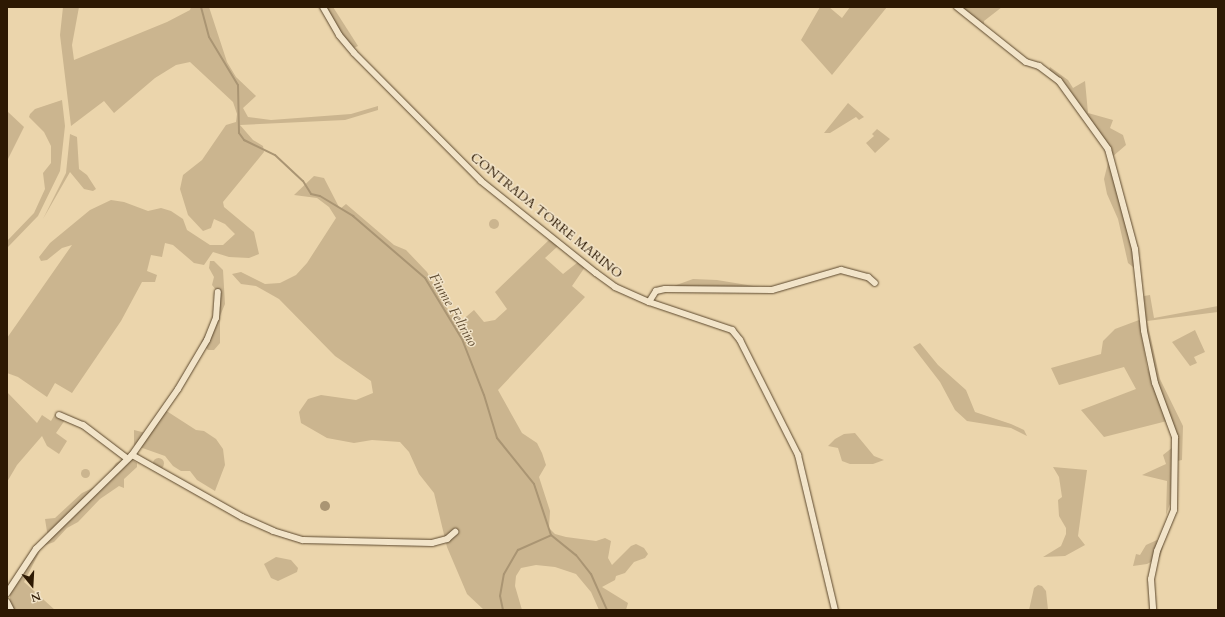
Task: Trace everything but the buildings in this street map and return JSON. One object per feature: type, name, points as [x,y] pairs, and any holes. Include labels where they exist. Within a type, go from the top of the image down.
[{"type":"street","name":"CONTRADA TORRE MARINO","points":[[323,7],[339,35],[354,53],[482,181],[615,287],[649,302],[732,330],[740,340],[798,455],[835,610]]},
{"type":"street","points":[[957,7],[1026,62],[1039,66],[1059,81],[1108,150],[1135,249],[1144,331],[1155,383],[1175,437],[1174,510],[1157,551],[1151,579],[1153,610]]},
{"type":"street","points":[[649,302],[656,291],[665,289],[772,290],[841,270],[868,277],[875,283]]},
{"type":"street","points":[[7,593],[36,549],[130,457],[178,390],[208,340],[216,318],[218,292]]},
{"type":"street","points":[[59,414],[83,425],[130,457],[242,517],[273,531],[303,540],[432,543],[447,539],[455,532]]},
{"type":"street","points":[[7,602],[11,610]]},
{"type":"shaded area","points":[[63,7],[79,7],[72,45],[74,60],[167,22],[190,10],[191,7],[209,7],[227,62],[236,77],[256,96],[243,108],[248,117],[271,120],[351,114],[378,106],[378,110],[345,120],[240,125],[253,140],[263,146],[264,152],[223,202],[224,207],[254,232],[259,254],[249,258],[229,257],[213,252],[204,265],[194,263],[173,245],[165,243],[162,257],[151,255],[147,271],[157,275],[155,282],[142,282],[121,321],[72,393],[55,383],[47,397],[18,377],[7,373],[7,338],[72,245],[62,248],[47,260],[41,261],[39,257],[50,243],[90,210],[111,200],[124,202],[148,211],[161,208],[171,211],[183,219],[187,230],[210,245],[223,245],[235,234],[225,224],[214,219],[211,228],[203,231],[188,215],[180,189],[183,175],[202,160],[226,125],[236,122],[237,114],[233,102],[190,62],[176,65],[155,78],[114,113],[104,101],[71,126],[60,35]]},
{"type":"shaded area","points":[[325,7],[333,7],[358,46],[354,48],[340,32]]},
{"type":"shaded area","points":[[820,7],[829,7],[842,18],[850,7],[887,7],[832,75],[801,40]]},
{"type":"shaded area","points":[[961,7],[1002,7],[984,21],[984,26]]},
{"type":"shaded area","points":[[1050,67],[1068,80],[1073,88],[1085,81],[1088,113],[1113,120],[1110,128],[1123,135],[1126,145],[1112,157],[1107,143],[1067,86],[1049,71]]},
{"type":"shaded area","points":[[62,100],[65,126],[60,171],[38,216],[7,248],[7,241],[34,213],[45,189],[43,173],[51,163],[51,146],[44,132],[29,117],[30,114],[35,109]]},
{"type":"shaded area","points":[[848,103],[864,117],[859,120],[856,117],[830,133],[824,133]]},
{"type":"shaded area","points":[[7,111],[24,127],[7,161]]},
{"type":"shaded area","points":[[877,129],[890,139],[875,153],[866,143],[874,136],[872,134]]},
{"type":"shaded area","points":[[70,134],[77,137],[79,169],[87,175],[96,189],[93,191],[84,189],[70,172],[43,219],[66,173]]},
{"type":"shaded area","points":[[1109,159],[1138,271],[1128,263],[1118,219],[1107,194],[1104,179]]},
{"type":"shaded area","points":[[314,176],[324,178],[340,209],[346,204],[394,245],[406,250],[427,272],[446,307],[460,322],[474,310],[484,322],[495,320],[507,309],[495,292],[550,239],[558,246],[545,258],[563,274],[578,262],[585,267],[572,286],[585,297],[498,390],[522,433],[537,443],[542,453],[546,465],[539,477],[550,511],[549,528],[555,534],[566,537],[596,541],[605,538],[611,541],[608,558],[612,565],[631,546],[636,544],[644,548],[648,554],[645,558],[634,562],[625,573],[616,576],[615,580],[602,587],[628,603],[626,610],[599,610],[591,592],[576,574],[555,567],[536,565],[521,568],[516,576],[515,586],[522,610],[484,610],[467,594],[447,547],[434,493],[419,474],[409,452],[400,442],[372,440],[354,443],[327,438],[301,423],[299,412],[308,399],[321,395],[356,400],[373,393],[371,381],[335,356],[279,299],[256,286],[241,284],[232,274],[241,272],[265,284],[280,283],[296,275],[307,263],[336,218],[329,207],[317,198],[294,195]]},
{"type":"shaded area","points":[[492,219],[496,219],[499,224],[496,229],[492,229],[489,226],[489,222]]},
{"type":"shaded area","points":[[210,261],[214,261],[223,270],[225,304],[220,316],[220,343],[214,350],[208,350],[201,342],[212,324],[217,291],[212,285],[214,277],[209,268]]},
{"type":"shaded area","points":[[693,279],[717,280],[771,289],[671,287]]},
{"type":"shaded area","points":[[1150,295],[1154,318],[1218,306],[1218,312],[1147,321],[1160,379],[1183,426],[1182,460],[1177,461],[1175,434],[1155,381],[1145,322],[1144,296]]},
{"type":"shaded area","points":[[1139,320],[1147,367],[1167,421],[1104,437],[1081,410],[1136,389],[1124,367],[1059,385],[1051,368],[1101,354],[1103,341],[1115,329]]},
{"type":"shaded area","points":[[1195,330],[1205,352],[1194,357],[1197,363],[1190,366],[1172,342]]},
{"type":"shaded area","points":[[920,343],[938,365],[966,390],[975,412],[1024,430],[1027,436],[1011,428],[967,421],[955,410],[940,382],[913,347]]},
{"type":"shaded area","points":[[7,392],[37,423],[42,415],[51,421],[55,414],[65,420],[56,433],[67,441],[59,454],[47,446],[42,436],[17,465],[7,482]]},
{"type":"shaded area","points":[[165,410],[196,430],[204,431],[216,439],[223,449],[225,465],[215,491],[197,480],[190,471],[181,471],[173,466],[165,456],[134,445],[134,430],[146,433]]},
{"type":"shaded area","points":[[855,433],[874,456],[884,460],[873,464],[850,464],[842,461],[838,448],[828,446],[835,439],[844,434]]},
{"type":"shaded area","points":[[1173,447],[1170,504],[1166,515],[1167,481],[1142,475],[1166,464],[1163,455]]},
{"type":"shaded area","points":[[128,457],[137,463],[137,467],[124,479],[124,488],[119,486],[100,499],[78,522],[67,528],[54,542],[43,546],[48,538],[45,519],[55,518],[82,493],[103,483],[116,463]]},
{"type":"shaded area","points":[[158,457],[162,459],[164,463],[162,467],[158,469],[154,467],[152,463],[154,459]]},
{"type":"shaded area","points":[[1053,467],[1087,470],[1078,536],[1085,545],[1065,556],[1043,557],[1061,546],[1066,534],[1066,528],[1059,516],[1058,500],[1062,497],[1059,477]]},
{"type":"shaded area","points":[[83,469],[87,469],[89,473],[87,477],[83,477],[81,475],[81,471]]},
{"type":"shaded area","points":[[325,501],[330,506],[325,511],[320,506]]},
{"type":"shaded area","points":[[1157,540],[1163,547],[1160,557],[1147,564],[1133,566],[1136,554],[1140,555],[1146,545]]},
{"type":"shaded area","points":[[40,551],[24,582],[55,610],[14,610],[10,602],[10,593],[31,559]]},
{"type":"shaded area","points":[[276,557],[291,560],[298,568],[297,572],[278,581],[271,578],[264,564]]},
{"type":"shaded area","points":[[1038,585],[1042,586],[1046,591],[1048,610],[1029,610],[1034,588]]},
{"type":"waterway","name":"Fiume Feltrino","points":[[201,7],[209,37],[238,85],[239,133],[244,140],[275,155],[303,181],[311,194],[320,196],[353,216],[425,278],[462,339],[484,395],[497,438],[534,484],[551,535],[576,555],[591,574],[607,610]]},
{"type":"waterway","points":[[503,610],[500,596],[504,574],[518,550],[551,535]]}]
